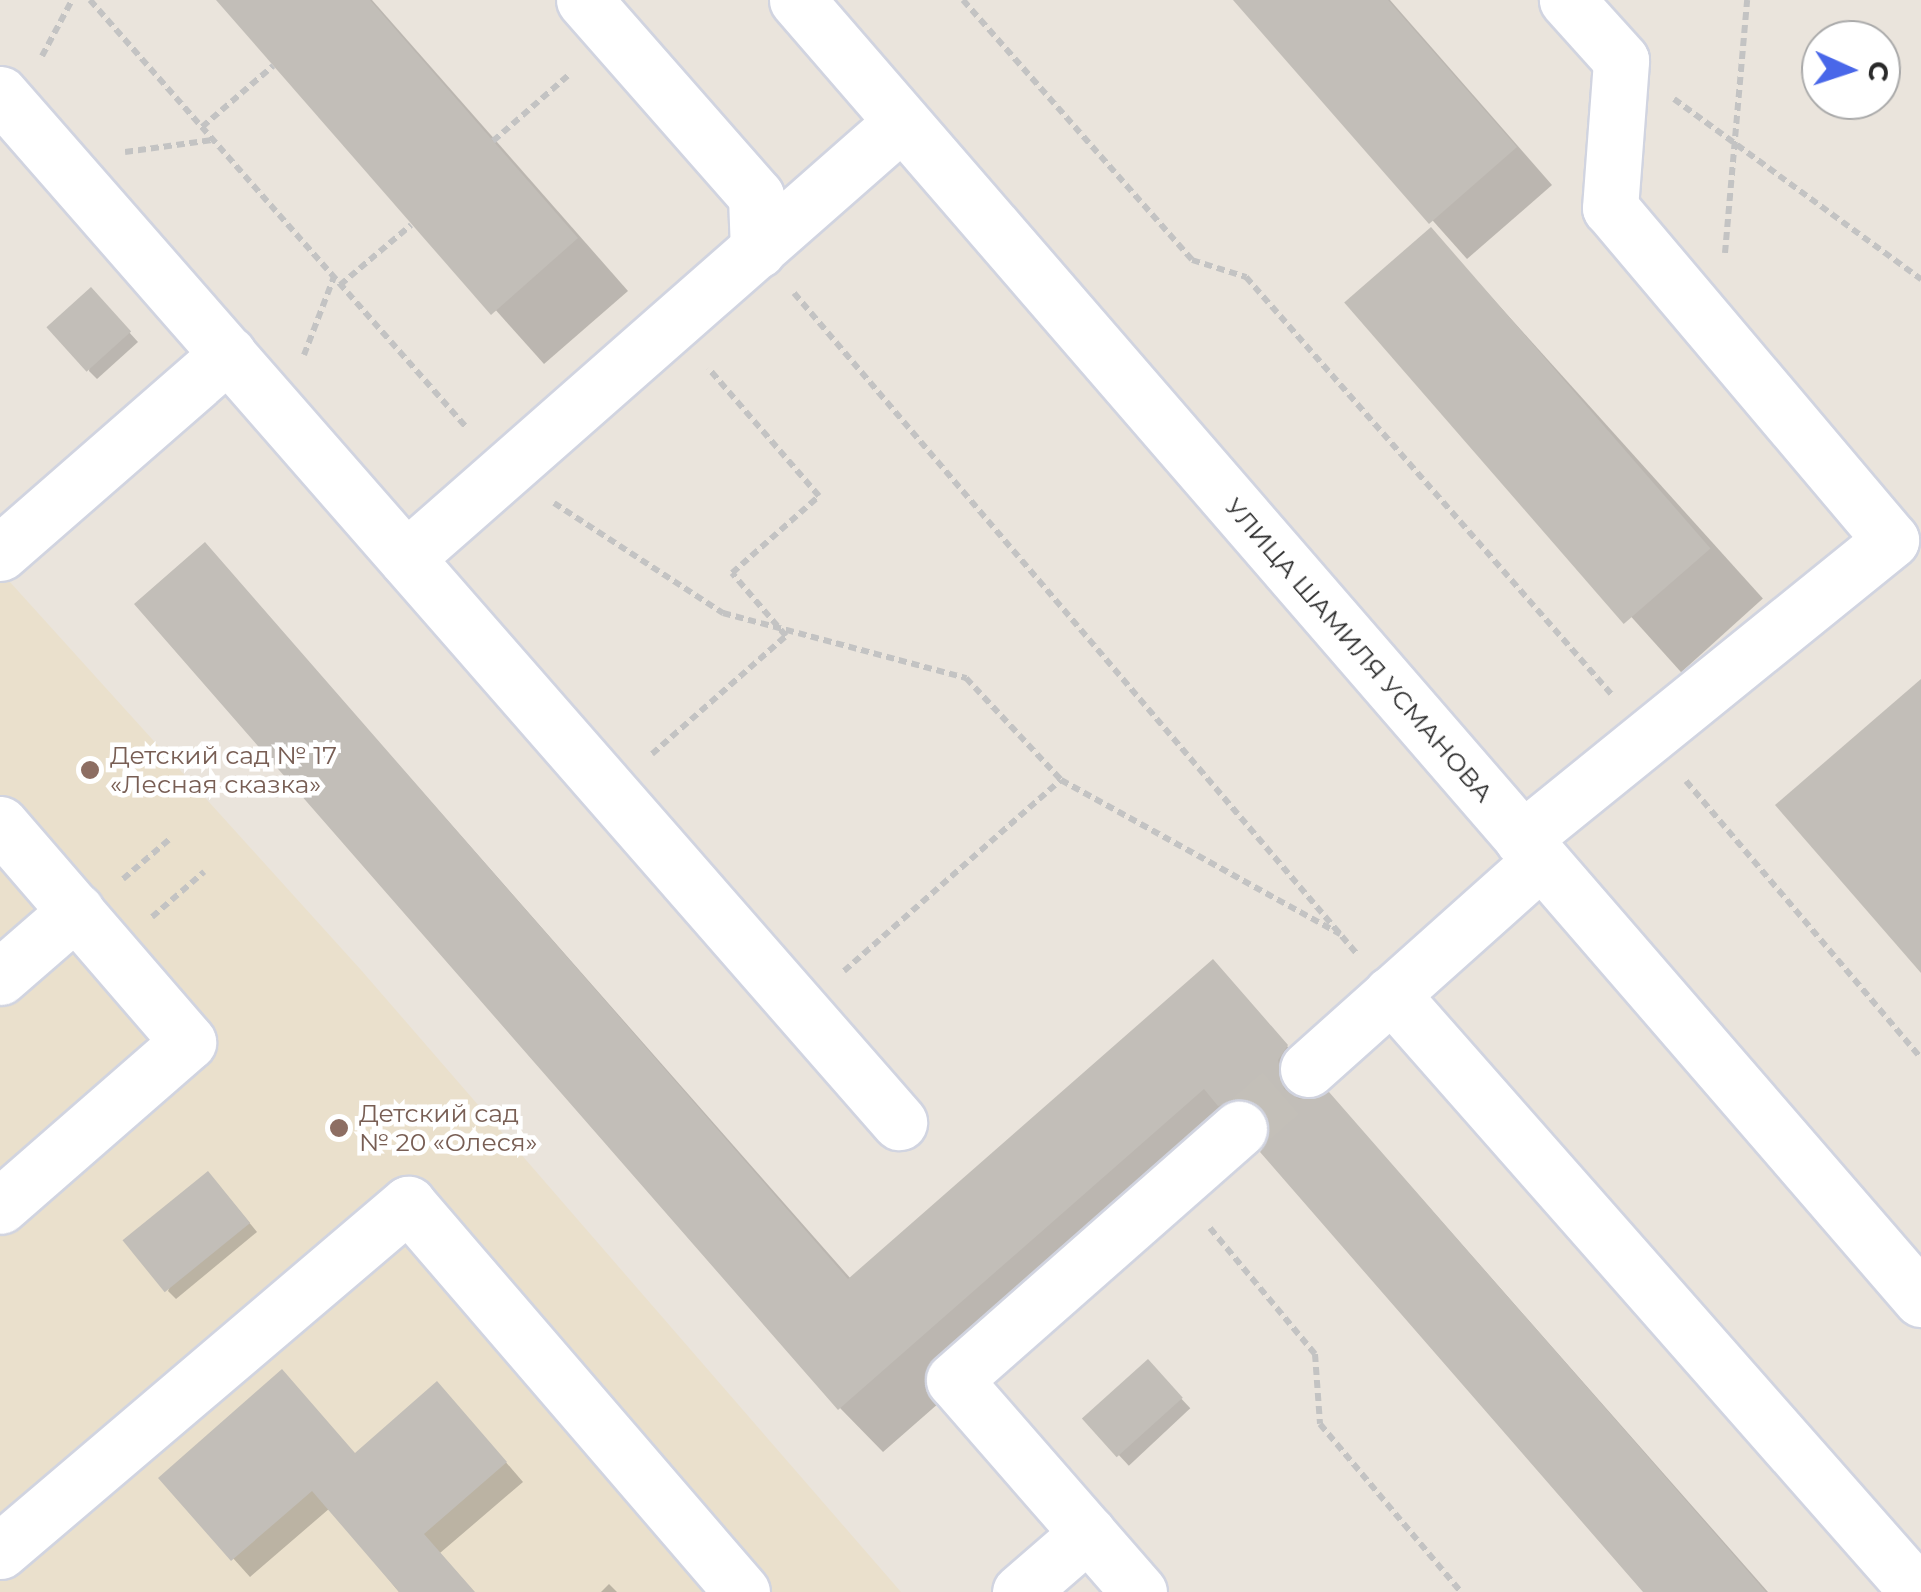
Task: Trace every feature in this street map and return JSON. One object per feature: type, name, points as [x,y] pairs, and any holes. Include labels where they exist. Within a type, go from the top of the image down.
[{"type":"street","name":"УЛИЦА ШАМИЛЯ УСМАНОВА","points":[[796,0],[1921,1299]]},
{"type":"street","points":[[1308,1069],[1392,994],[1645,732],[1906,528],[1718,336],[1610,208],[1620,60],[1567,0]]},
{"type":"street","points":[[599,17],[756,196],[758,250]]},
{"type":"street","points":[[0,94],[899,1122]]},
{"type":"street","points":[[406,558],[902,122]]},
{"type":"street","points":[[0,553],[228,354]]},
{"type":"street","points":[[0,824],[188,1042],[0,1206]]},
{"type":"street","points":[[0,977],[76,912]]},
{"type":"street","points":[[1392,994],[1918,1592]]},
{"type":"street","points":[[1139,1592],[954,1380],[1240,1129]]},
{"type":"street","points":[[0,1551],[408,1204],[742,1592]]},
{"type":"street","points":[[1020,1592],[1088,1533]]},
{"type":"path","points":[[90,0],[505,471],[723,613],[786,636],[966,678],[1061,780],[1340,934]]},
{"type":"path","points":[[964,0],[1192,260],[1246,277],[1645,732],[1921,1058]]},
{"type":"path","points":[[1718,336],[1747,0]]},
{"type":"path","points":[[493,141],[599,17]]},
{"type":"path","points":[[1620,60],[1921,279]]},
{"type":"path","points":[[202,127],[273,66]]},
{"type":"path","points":[[59,161],[213,140]]},
{"type":"path","points":[[340,285],[411,224]]},
{"type":"path","points":[[758,250],[1392,994]]},
{"type":"path","points":[[281,414],[334,278]]},
{"type":"path","points":[[671,326],[819,496],[732,573],[786,636]]},
{"type":"path","points":[[610,791],[786,636]]},
{"type":"path","points":[[800,1009],[1061,780]]},
{"type":"path","points":[[1175,1186],[1315,1354],[1320,1424],[1461,1592]]},
{"type":"shaded area","name":"Детский сад № 20 «Олеся»","points":[[0,571],[361,970],[901,1592],[0,1592]]},
{"type":"building","points":[[216,0],[370,0],[578,238],[491,315]]},
{"type":"building","points":[[1233,0],[1388,0],[1517,147],[1429,224]]},
{"type":"building","points":[[1431,227],[1710,549],[1624,624],[1344,302]]},
{"type":"building","points":[[91,287],[131,332],[87,372],[46,327]]},
{"type":"building","points":[[205,542],[848,1279],[1213,959],[1288,1045],[1278,1060],[1284,1089],[1299,1099],[1329,1092],[1766,1592],[1643,1592],[1260,1152],[1269,1138],[1263,1109],[1248,1099],[1218,1106],[1204,1089],[838,1410],[134,604]]},
{"type":"building","points":[[1921,679],[1921,973],[1775,805]]},
{"type":"building","points":[[208,1171],[250,1223],[165,1292],[123,1240]]},
{"type":"building","points":[[1148,1359],[1183,1398],[1117,1457],[1082,1419]]},
{"type":"building","points":[[282,1369],[355,1453],[437,1381],[507,1462],[424,1534],[475,1592],[399,1592],[312,1491],[231,1561],[158,1478]]},
{"type":"tunnel","points":[[1239,1129],[1308,1069]]},
{"type":"place","name":"Детский сад № 17 «Лесная сказка»","points":[[90,770]]},
{"type":"place","name":"Детский сад № 20 «Олеся»","points":[[339,1128]]}]
